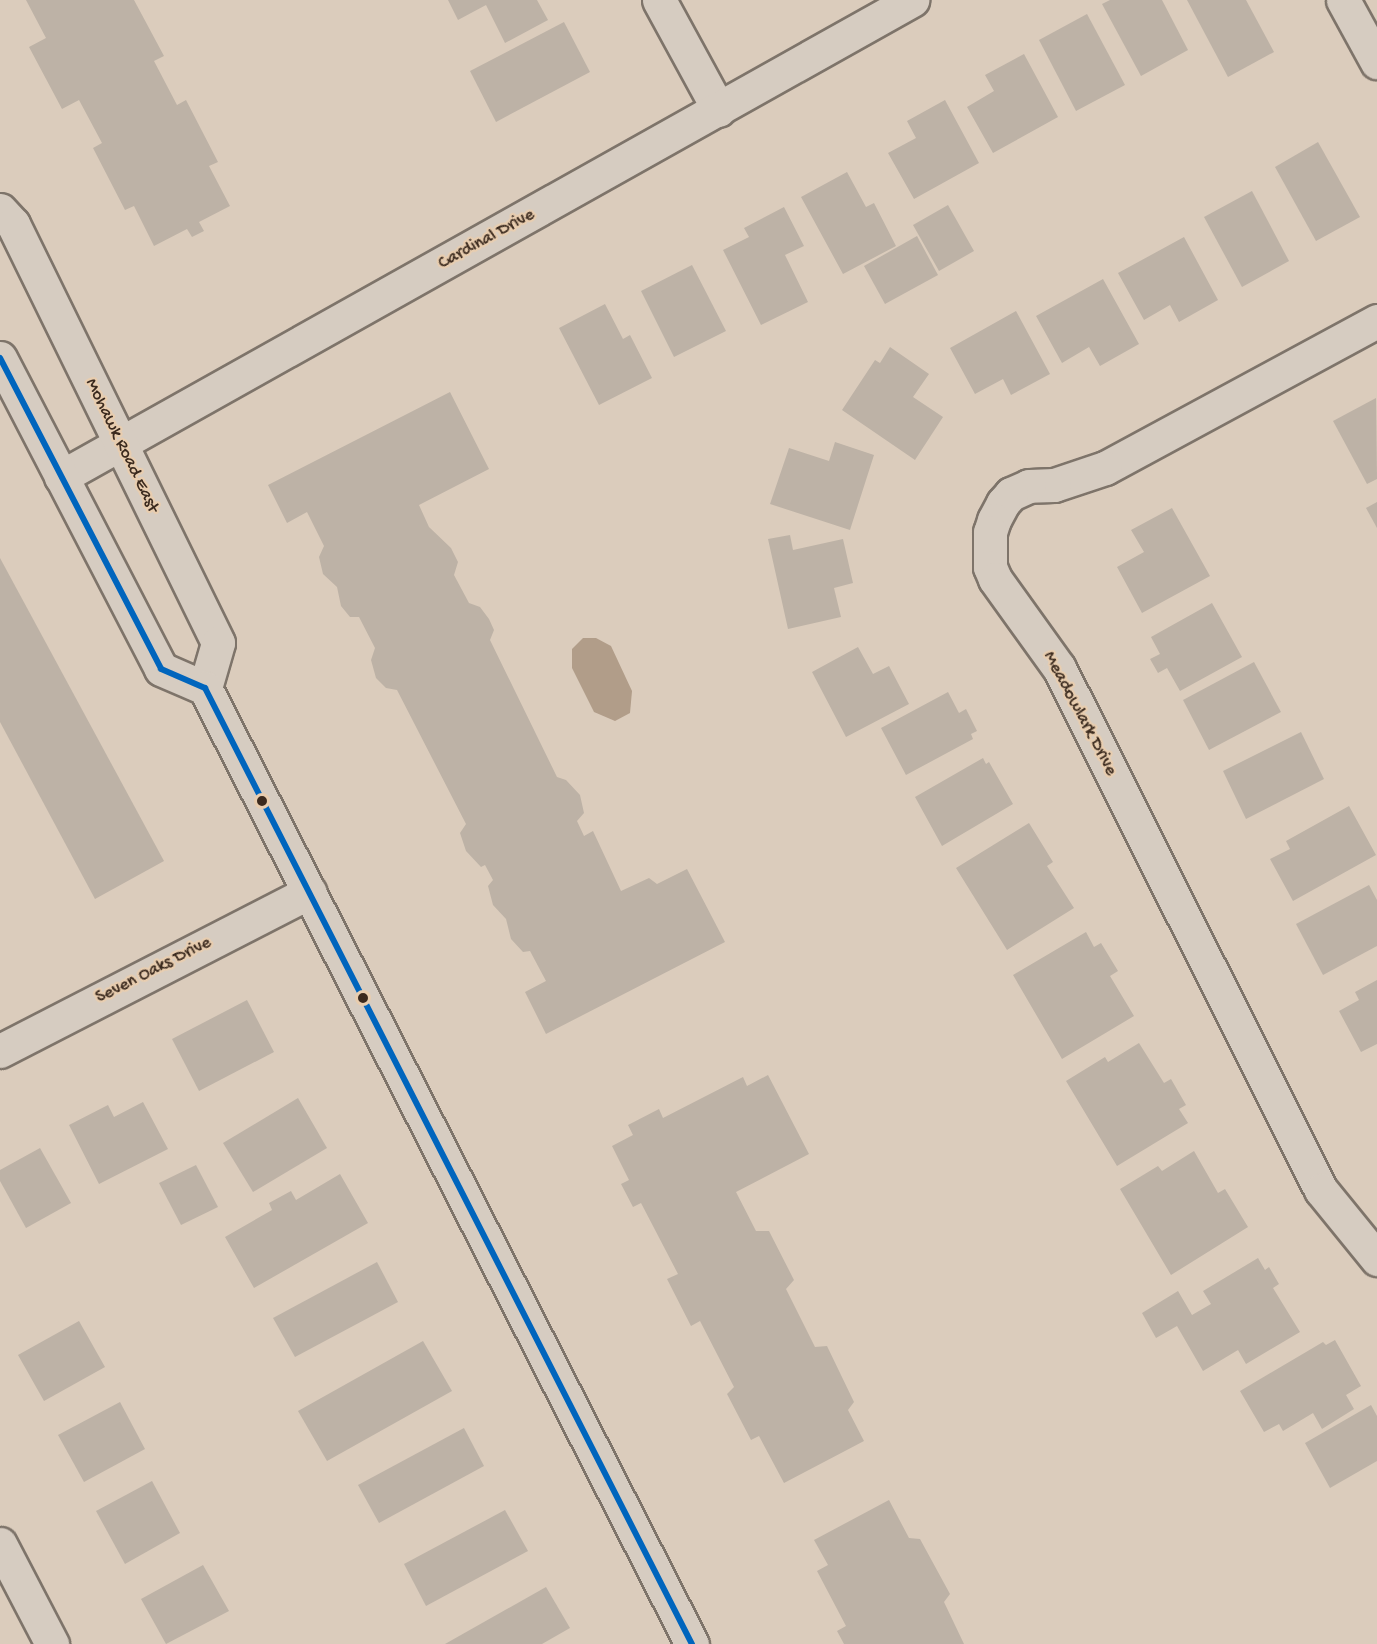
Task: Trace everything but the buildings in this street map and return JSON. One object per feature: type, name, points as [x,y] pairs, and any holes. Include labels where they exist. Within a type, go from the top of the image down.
[{"type":"street","points":[[658,0],[719,110]]},
{"type":"street","name":"Cardinal Drive","points":[[60,477],[912,0]]},
{"type":"street","points":[[1343,0],[1377,62]]},
{"type":"street","name":"Mohawk Road East","points":[[0,210],[13,224],[218,643],[205,688]]},
{"type":"street","name":"Meadowlark Drive","points":[[1372,1245],[1321,1190],[1059,668],[995,579],[990,567],[990,532],[1003,502],[1011,494],[1029,486],[1054,485],[1105,468],[1377,321]]},
{"type":"street","points":[[0,358],[161,669],[205,688],[692,1644]]},
{"type":"street","name":"Seven Oaks Drive","points":[[0,1051],[309,892]]},
{"type":"street","points":[[0,1544],[52,1644]]},
{"type":"shaded area","points":[[583,638],[596,638],[611,646],[632,691],[630,713],[615,721],[594,712],[572,668],[572,649]]},
{"type":"transit line","points":[[0,358],[161,669],[205,688],[692,1644]]}]
